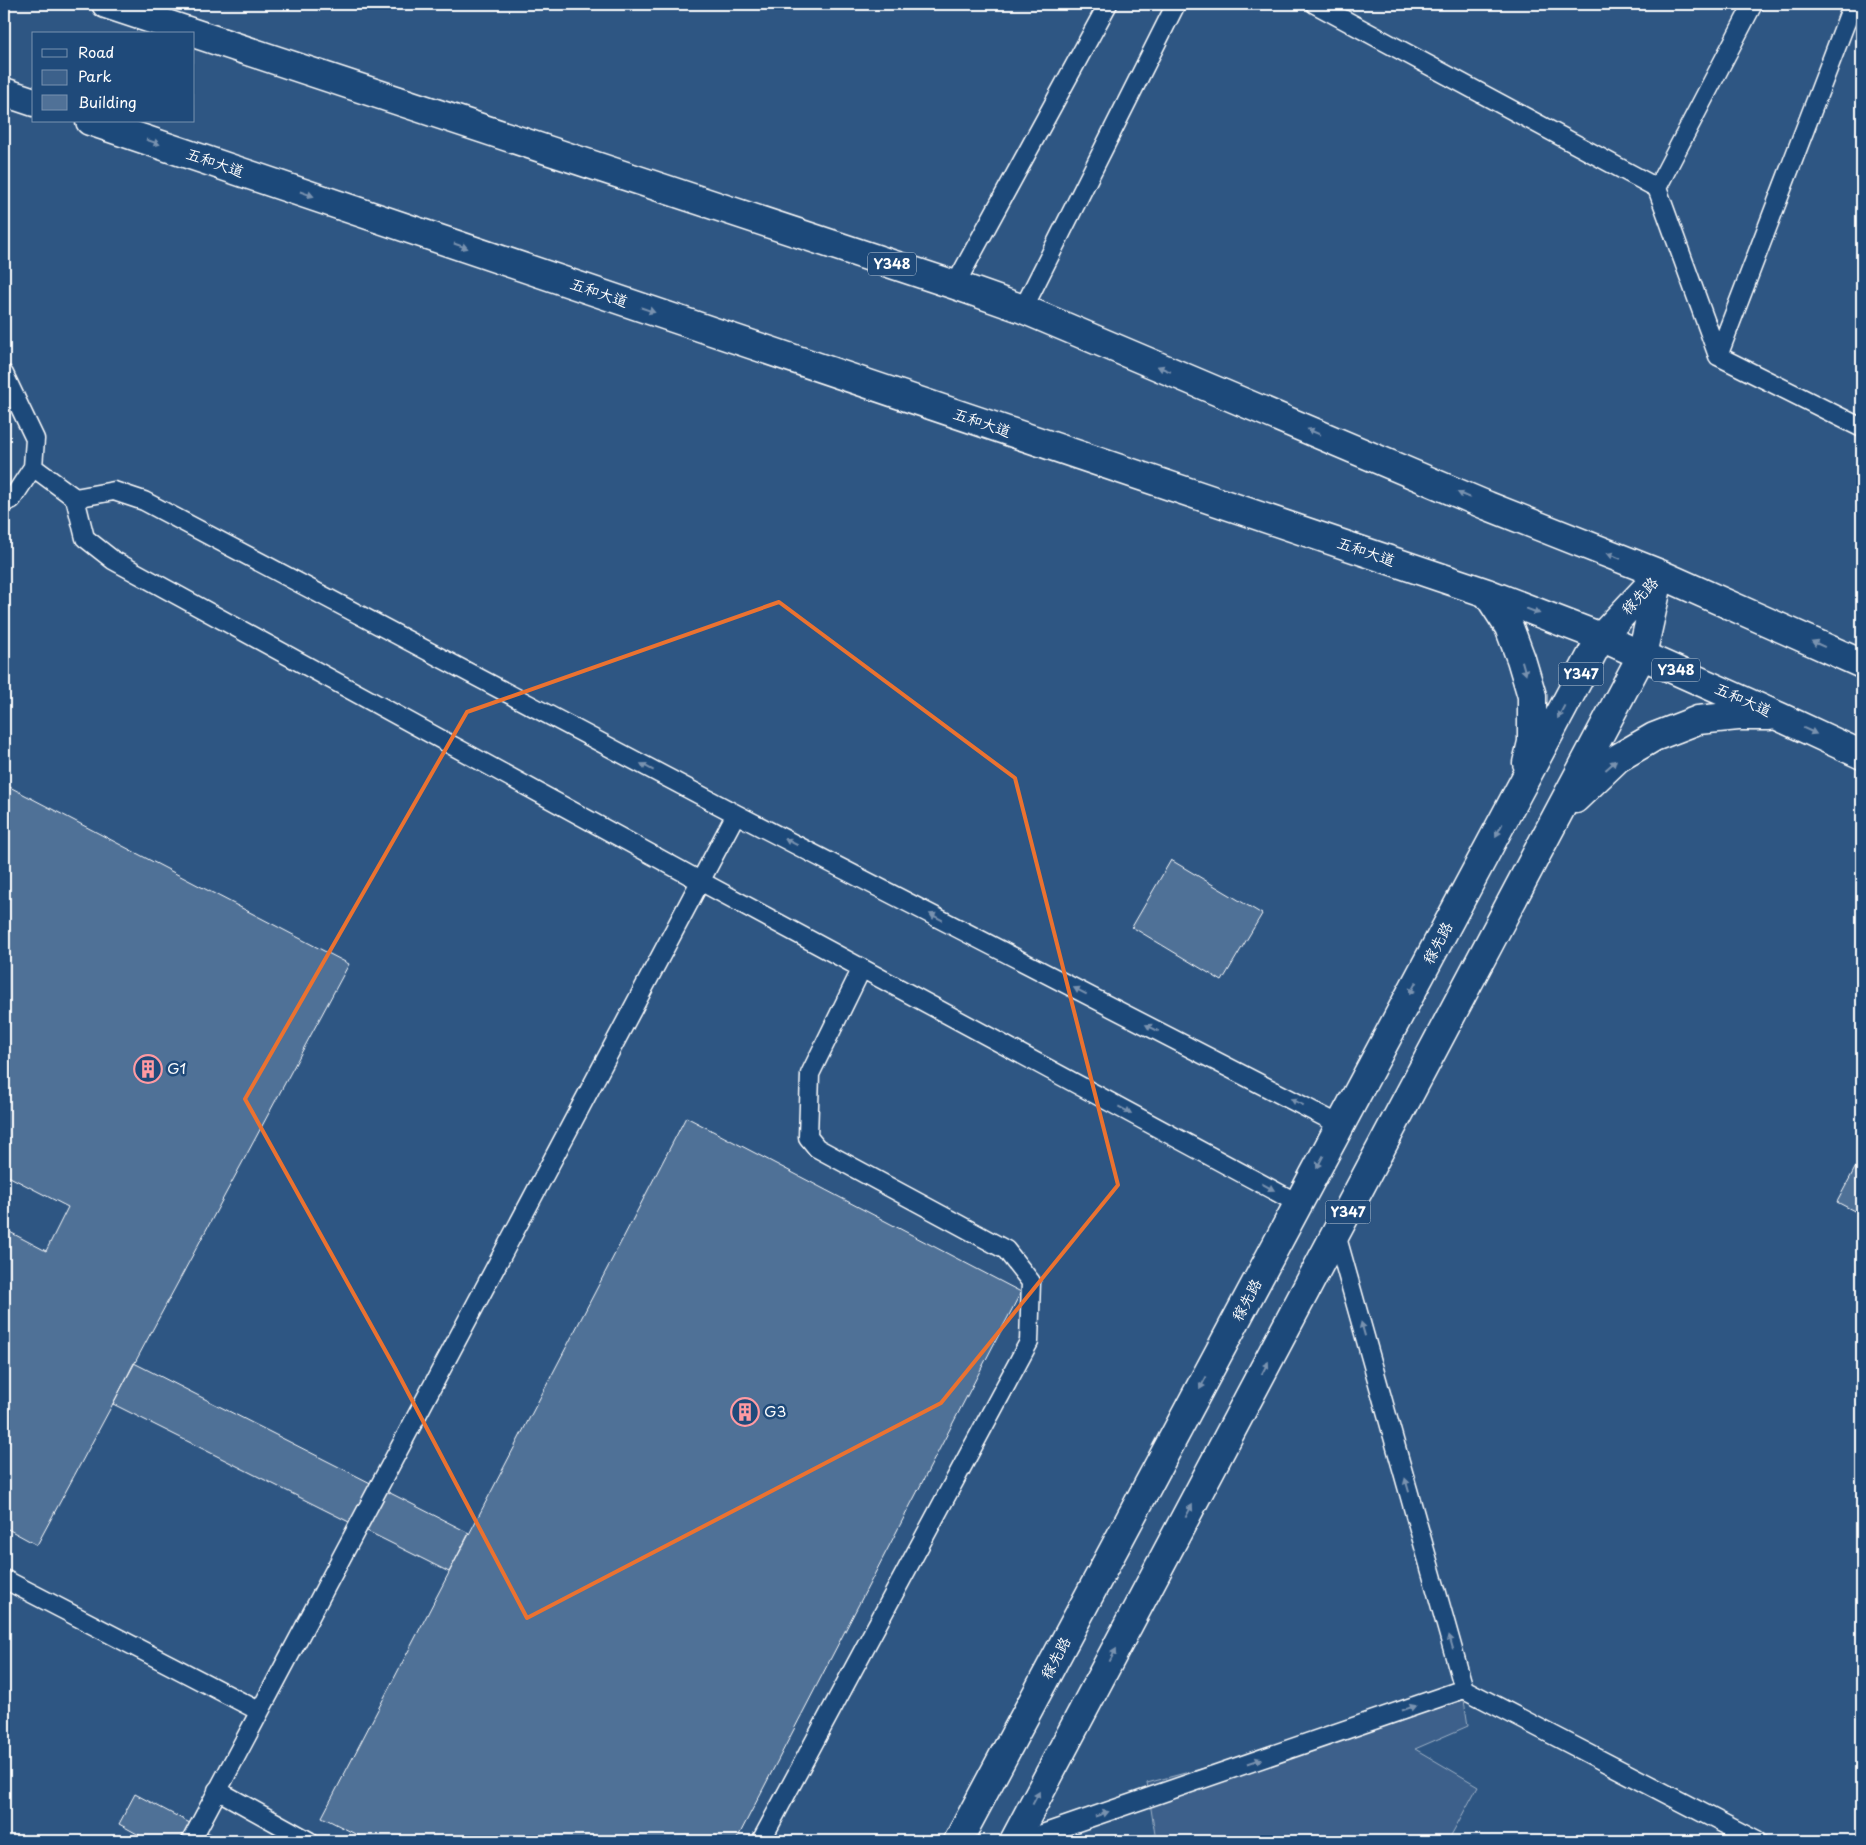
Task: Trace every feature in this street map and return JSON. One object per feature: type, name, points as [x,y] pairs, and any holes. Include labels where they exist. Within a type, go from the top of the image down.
[{"type":"main road","name":"Y348","points":[[106,4],[191,32]]},
{"type":"main road","name":"Y348","points":[[195,33],[1023,309],[1488,506],[1660,574],[1862,664]]},
{"type":"main road","points":[[4,92],[32,101]]},
{"type":"main road","name":"五和大道","points":[[93,122],[1487,593],[1601,637],[1862,755]]},
{"type":"main road","name":"稼先路","points":[[958,1841],[1601,637],[1660,574]]},
{"type":"main road","name":"稼先路","points":[[1014,1841],[1642,655],[1660,574]]},
{"type":"main road","points":[[1487,593],[1509,627],[1532,696],[1532,742],[1522,787]]},
{"type":"main road","points":[[1553,825],[1585,788],[1618,758],[1654,736],[1698,720],[1738,716],[1780,717]]},
{"type":"lane","points":[[955,285],[1108,4]]},
{"type":"lane","points":[[1023,309],[1176,4]]},
{"type":"lane","points":[[1315,4],[1658,188],[1718,356],[1862,428]]},
{"type":"lane","points":[[1658,188],[1753,4]]},
{"type":"lane","points":[[1718,356],[1845,24],[1855,4]]},
{"type":"lane","points":[[4,374],[35,439],[33,467],[12,499],[4,503]]},
{"type":"lane","points":[[33,467],[75,498],[85,538],[113,560],[700,881],[1299,1204]]},
{"type":"lane","points":[[75,498],[114,491],[144,500],[736,814],[1340,1125]]},
{"type":"lane","points":[[191,1841],[736,814]]},
{"type":"lane","points":[[761,1841],[1029,1342],[1030,1282],[1006,1250],[817,1148],[808,1137],[810,1074],[862,968]]},
{"type":"lane","points":[[1336,1234],[1464,1689]]},
{"type":"lane","points":[[4,1579],[259,1711]]},
{"type":"lane","points":[[1022,1841],[1464,1689],[1757,1841]]},
{"type":"lane","points":[[218,1790],[309,1841]]},
{"type":"highlighted area","points":[[779,602],[1015,778],[1118,1185],[941,1403],[527,1618],[395,1368],[245,1099],[467,712]]},
{"type":"shaded area","points":[[4,4],[1862,4],[1862,1841],[4,1841]]},
{"type":"green space","points":[[1464,1700],[1468,1726],[1415,1749],[1478,1786],[1448,1841],[1156,1841],[1147,1783]]},
{"type":"building","name":"G1","points":[[4,784],[349,964],[37,1545],[4,1527],[4,1229],[46,1251],[68,1207],[4,1174]]},
{"type":"building","points":[[1171,860],[1262,914],[1222,981],[1132,927]]},
{"type":"building","name":"G3","points":[[686,1117],[1021,1292],[736,1841],[369,1841],[322,1817]]},
{"type":"building","points":[[1862,1155],[1862,1215],[1837,1202]]},
{"type":"building","points":[[134,1363],[469,1533],[449,1572],[113,1404]]},
{"type":"building","points":[[135,1794],[224,1841],[150,1841],[119,1824]]},
{"type":"place","name":"G1","points":[[148,1069]]},
{"type":"place","name":"G3","points":[[745,1412]]}]
